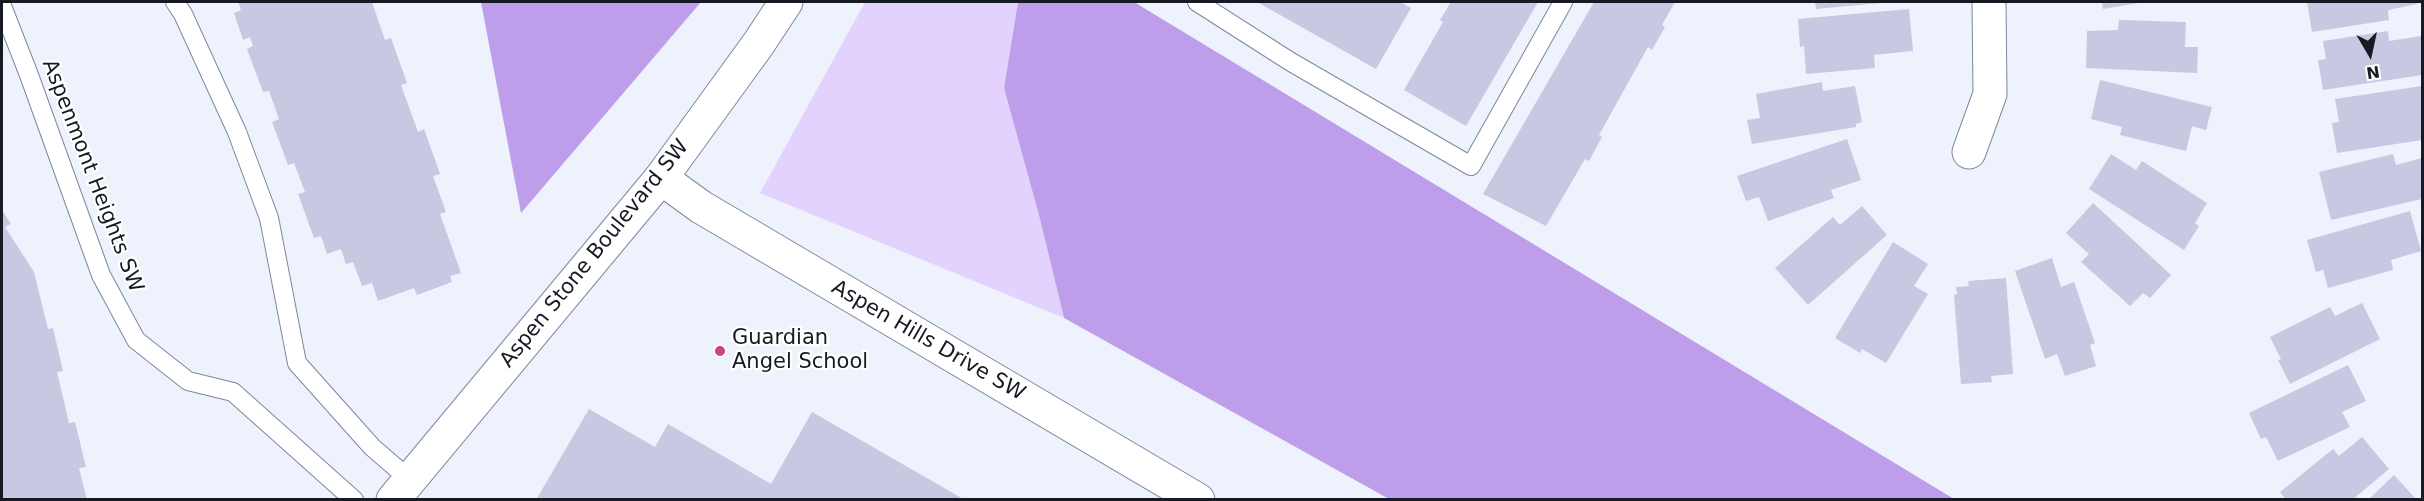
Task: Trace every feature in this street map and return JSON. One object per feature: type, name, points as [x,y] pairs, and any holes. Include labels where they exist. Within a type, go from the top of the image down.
[{"type":"street","name":"Aspen Stone Boulevard SW","points":[[401,489],[661,178],[786,2]]},
{"type":"street","points":[[1969,152],[1990,94],[1989,2]]},
{"type":"street","name":"Aspen Hills Drive SW","points":[[661,178],[701,207],[1198,500]]},
{"type":"lane","points":[[175,2],[183,14],[237,132],[269,218],[297,363],[372,447],[401,489]]},
{"type":"lane","points":[[1197,2],[1291,62],[1472,166],[1563,2]]},
{"type":"lane","name":"Aspenmont Heights SW","points":[[2,6],[101,275],[136,340],[188,381],[233,392],[354,500]]},
{"type":"shaded area","points":[[481,2],[701,2],[521,213]]},
{"type":"shaded area","points":[[865,2],[1018,2],[1004,88],[1064,318],[760,193]]},
{"type":"shaded area","points":[[1018,2],[1134,2],[1954,499],[1389,499],[1064,318],[1004,88]]},
{"type":"building","points":[[238,2],[372,2],[385,40],[391,38],[407,83],[401,85],[418,132],[424,129],[440,174],[433,176],[446,212],[440,214],[461,273],[450,276],[452,282],[417,295],[414,288],[378,301],[372,283],[362,286],[353,262],[346,264],[341,249],[327,254],[321,236],[314,238],[298,194],[305,192],[294,163],[288,165],[272,122],[279,119],[269,91],[263,92],[247,49],[253,46],[250,37],[243,40],[234,13],[241,10]]},
{"type":"building","points":[[1257,2],[1400,2],[1411,8],[1376,69]]},
{"type":"building","points":[[1451,2],[1538,2],[1466,126],[1404,90],[1443,22],[1440,20]]},
{"type":"building","points":[[1594,2],[1675,2],[1652,50],[1648,47],[1599,135],[1602,137],[1589,161],[1585,159],[1546,226],[1483,194]]},
{"type":"building","points":[[1815,2],[1881,2],[1881,3],[1816,9]]},
{"type":"building","points":[[2102,2],[2138,2],[2138,3],[2103,9]]},
{"type":"building","points":[[2307,2],[2417,2],[2417,4],[2388,10],[2389,20],[2312,32]]},
{"type":"building","points":[[1909,9],[1913,51],[1874,55],[1875,68],[1806,74],[1804,46],[1800,47],[1798,19]]},
{"type":"building","points":[[2119,20],[2186,22],[2185,47],[2198,47],[2197,73],[2086,68],[2087,31],[2118,30]]},
{"type":"building","points":[[2388,31],[2389,41],[2421,36],[2422,75],[2323,90],[2318,60],[2326,59],[2323,41]]},
{"type":"building","points":[[2100,80],[2212,107],[2206,130],[2192,126],[2186,151],[2120,135],[2122,127],[2091,119]]},
{"type":"building","points":[[1822,82],[1823,91],[1855,86],[1862,122],[1856,124],[1856,127],[1752,144],[1747,120],[1760,118],[1756,94]]},
{"type":"building","points":[[2422,86],[2422,140],[2337,153],[2332,123],[2339,122],[2335,99]]},
{"type":"building","points":[[1847,139],[1861,180],[1831,190],[1834,198],[1768,221],[1759,197],[1746,201],[1737,176]]},
{"type":"building","points":[[2111,154],[2136,170],[2142,161],[2207,203],[2195,223],[2199,226],[2184,250],[2089,189]]},
{"type":"building","points":[[2393,154],[2396,165],[2422,158],[2422,199],[2331,220],[2319,172]]},
{"type":"building","points":[[2093,203],[2171,275],[2150,298],[2143,293],[2130,306],[2081,262],[2089,254],[2066,233]]},
{"type":"building","points":[[1862,206],[1887,235],[1808,305],[1775,268],[1833,217],[1840,225]]},
{"type":"building","points":[[2,210],[11,224],[5,227],[34,272],[48,329],[53,328],[63,371],[57,372],[69,423],[75,422],[86,467],[79,468],[87,500],[2,500]]},
{"type":"building","points":[[2410,211],[2421,251],[2391,260],[2393,270],[2328,288],[2323,270],[2316,272],[2307,240]]},
{"type":"building","points":[[1893,242],[1928,264],[1914,286],[1928,294],[1886,363],[1862,349],[1860,353],[1835,338]]},
{"type":"building","points":[[2052,258],[2061,287],[2074,282],[2095,343],[2090,345],[2096,366],[2065,376],[2057,354],[2045,359],[2015,271]]},
{"type":"building","points":[[2006,278],[2013,374],[1991,376],[1992,382],[1961,384],[1954,295],[1957,294],[1956,287],[1969,286],[1968,281]]},
{"type":"building","points":[[2362,303],[2380,339],[2290,384],[2270,337],[2330,307],[2335,316]]},
{"type":"building","points":[[2348,365],[2366,401],[2342,412],[2350,427],[2278,461],[2266,437],[2261,439],[2249,413]]},
{"type":"building","points":[[589,409],[655,447],[668,424],[771,484],[812,412],[965,500],[536,500]]},
{"type":"building","points":[[2362,437],[2389,469],[2352,500],[2286,500],[2280,492],[2333,449],[2339,456]]},
{"type":"building","points":[[2394,475],[2417,500],[2368,500]]},
{"type":"place","name":"Guardian Angel School","points":[[720,351]]}]
